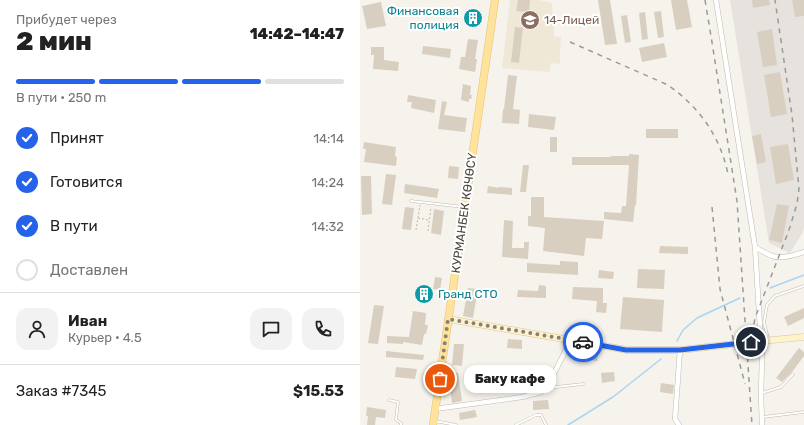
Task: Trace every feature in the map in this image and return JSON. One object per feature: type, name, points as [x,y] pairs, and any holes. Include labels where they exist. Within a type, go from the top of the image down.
[{"type":"main road","name":"КУРМАНБЕК КӨЧӨСҮ","points":[[433,423],[495,0]]},
{"type":"street","points":[[716,0],[754,247],[762,359],[762,425]]},
{"type":"street","points":[[754,247],[771,256],[778,257],[791,256],[804,252]]},
{"type":"street","points":[[448,319],[626,350],[680,350],[804,337]]},
{"type":"street","points":[[435,409],[522,398],[541,392],[546,389],[571,340]]},
{"type":"street","points":[[679,425],[675,422],[680,350]]},
{"type":"lane","points":[[411,201],[465,207]]},
{"type":"lane","points":[[768,340],[764,322],[767,305],[775,296],[804,286]]},
{"type":"lane","points":[[761,393],[781,387],[793,374]]},
{"type":"lane","points":[[546,389],[584,384]]},
{"type":"lane","points":[[389,400],[398,402],[396,420],[401,422],[401,425]]},
{"type":"lane","points":[[762,417],[804,412]]},
{"type":"lane","points":[[516,425],[536,415],[541,415],[546,425]]},
{"type":"lane","points":[[433,423],[456,425]]},
{"type":"path","points":[[416,230],[420,203]]},
{"type":"path","points":[[428,231],[432,204]]},
{"type":"path","points":[[418,218],[430,220]]},
{"type":"shaded area","name":"14-Лицей","points":[[510,0],[538,0],[552,3],[554,36],[561,37],[560,64],[551,63],[549,72],[502,68]]},
{"type":"shaded area","points":[[730,0],[804,0],[804,226],[803,232],[790,253],[769,243]]},
{"type":"building","points":[[518,0],[530,0],[529,12],[516,11]]},
{"type":"building","points":[[598,0],[610,0],[617,44],[605,45]]},
{"type":"building","points":[[671,0],[687,0],[692,27],[676,30]]},
{"type":"building","points":[[752,0],[769,0],[770,5],[753,8]]},
{"type":"building","points":[[792,0],[804,0],[804,16],[795,17]]},
{"type":"building","points":[[381,2],[386,26],[367,29],[362,6]]},
{"type":"building","name":"Финансовая полиция","points":[[469,10],[479,11],[477,26],[468,25]]},
{"type":"building","points":[[661,11],[664,37],[658,38],[654,12]]},
{"type":"building","points":[[645,12],[648,39],[642,40],[639,13]]},
{"type":"building","points":[[627,15],[631,42],[625,43],[621,16]]},
{"type":"building","points":[[515,27],[523,28],[519,63],[511,62]]},
{"type":"building","points":[[772,29],[777,65],[763,67],[757,32]]},
{"type":"building","points":[[468,39],[478,40],[475,59],[477,59],[475,72],[459,69],[461,57],[465,57]]},
{"type":"building","points":[[664,43],[667,57],[642,62],[639,48]]},
{"type":"building","points":[[423,46],[451,49],[450,58],[422,54]]},
{"type":"building","points":[[371,47],[384,47],[384,60],[399,62],[398,71],[373,69],[374,55],[371,55]]},
{"type":"building","points":[[780,72],[787,114],[771,117],[764,75]]},
{"type":"building","points":[[508,75],[517,76],[513,109],[520,110],[519,124],[502,123]]},
{"type":"building","points":[[463,84],[471,86],[470,95],[472,95],[469,102],[461,100]]},
{"type":"building","points":[[408,95],[436,100],[434,113],[411,108],[412,102],[407,102]]},
{"type":"building","points":[[442,101],[447,102],[444,115],[467,118],[465,132],[438,129]]},
{"type":"building","points":[[529,114],[556,117],[554,130],[528,127]]},
{"type":"building","points":[[646,129],[678,129],[678,138],[646,138]]},
{"type":"building","points":[[761,134],[766,162],[757,164],[752,136]]},
{"type":"building","points":[[550,137],[557,137],[557,152],[550,152]]},
{"type":"building","points":[[364,142],[396,147],[396,166],[364,162],[366,149],[363,149]]},
{"type":"building","points":[[788,144],[794,180],[776,184],[770,147]]},
{"type":"building","points":[[629,154],[639,155],[636,206],[635,205],[633,222],[604,219],[604,212],[621,213],[622,206],[626,206],[629,165],[572,165],[572,157],[611,157],[629,156]]},
{"type":"building","points":[[523,165],[529,165],[526,192],[520,192]]},
{"type":"building","points":[[449,166],[459,167],[458,179],[448,178]]},
{"type":"building","points":[[386,174],[396,175],[392,205],[382,204]]},
{"type":"building","points":[[361,176],[371,176],[372,214],[362,215]]},
{"type":"building","points":[[405,184],[439,189],[437,198],[404,193]]},
{"type":"building","points":[[488,186],[512,188],[512,195],[487,193]]},
{"type":"building","points":[[531,197],[544,197],[544,217],[604,221],[602,239],[586,238],[584,256],[543,251],[545,228],[528,226],[528,216],[531,216]]},
{"type":"building","points":[[777,204],[789,206],[782,243],[769,240]]},
{"type":"building","points":[[405,207],[414,208],[411,230],[402,229]]},
{"type":"building","points":[[434,209],[444,211],[441,235],[431,233]]},
{"type":"building","points":[[504,220],[513,221],[512,248],[524,248],[524,242],[529,242],[528,259],[502,257]]},
{"type":"building","points":[[660,246],[688,247],[688,254],[659,253]]},
{"type":"building","points":[[560,261],[578,262],[578,275],[527,272],[527,263],[560,265]]},
{"type":"building","points":[[638,269],[665,270],[664,289],[637,288]]},
{"type":"building","points":[[599,270],[614,272],[613,279],[598,278]]},
{"type":"building","points":[[435,277],[442,278],[440,290],[433,289]]},
{"type":"building","points":[[539,285],[546,286],[546,298],[517,297],[518,290],[538,291]]},
{"type":"building","points":[[573,287],[603,288],[603,303],[607,303],[606,313],[596,312],[597,301],[572,299]]},
{"type":"building","points":[[468,288],[478,289],[473,318],[463,316]]},
{"type":"building","name":"Гранд СТО","points":[[419,289],[431,291],[430,298],[418,297]]},
{"type":"building","points":[[623,297],[664,300],[662,332],[620,329]]},
{"type":"building","points":[[374,305],[384,306],[378,344],[368,343]]},
{"type":"building","points":[[804,308],[804,318],[788,326],[784,317]]},
{"type":"building","name":"Гранд СТО","points":[[413,311],[426,313],[425,325],[428,325],[426,334],[424,334],[422,345],[403,342],[403,344],[387,343],[387,336],[409,337]]},
{"type":"building","points":[[508,339],[522,340],[522,349],[507,348]]},
{"type":"building","points":[[454,344],[464,344],[462,366],[452,365]]},
{"type":"building","points":[[799,348],[804,352],[804,356],[782,382],[776,378]]},
{"type":"building","points":[[386,351],[424,355],[423,360],[386,357]]},
{"type":"building","points":[[588,351],[598,352],[597,361],[587,359]]},
{"type":"building","points":[[396,367],[417,369],[415,379],[395,377]]},
{"type":"building","points":[[614,372],[615,381],[602,383],[601,373]]},
{"type":"building","points":[[458,373],[462,401],[452,403],[450,389],[454,389],[453,374]]},
{"type":"building","points":[[661,383],[674,385],[673,394],[660,392]]},
{"type":"building","points":[[548,400],[549,409],[533,410],[533,401]]},
{"type":"building","points":[[367,407],[386,410],[385,418],[376,417],[375,425],[367,425]]},
{"type":"building","points":[[475,410],[477,417],[460,420],[459,413]]},
{"type":"waterway","points":[[770,288],[804,275]]},
{"type":"waterway","points":[[677,341],[683,330],[697,318],[740,298]]},
{"type":"waterway","points":[[568,425],[613,397],[661,359]]},
{"type":"railway","points":[[705,0],[737,201],[752,425]]},
{"type":"railway","points":[[751,344],[755,318],[789,230],[797,204],[799,189],[792,115],[775,0]]},
{"type":"railway","points":[[570,42],[668,85],[690,103],[714,135],[720,147],[728,174]]},
{"type":"railway","points":[[712,207],[720,289],[745,384]]},
{"type":"way so far","points":[[440,379],[448,319],[583,342]]},
{"type":"place","name":"Финансовая полиция","points":[[473,18]]},
{"type":"place","name":"14-Лицей","points":[[530,20]]},
{"type":"place","name":"Гранд СТО","points":[[424,294]]},
{"type":"place","name":"Баку кафе","points":[[440,379]]},
{"type":"route","points":[[583,342],[626,350],[680,350],[751,342]]}]
